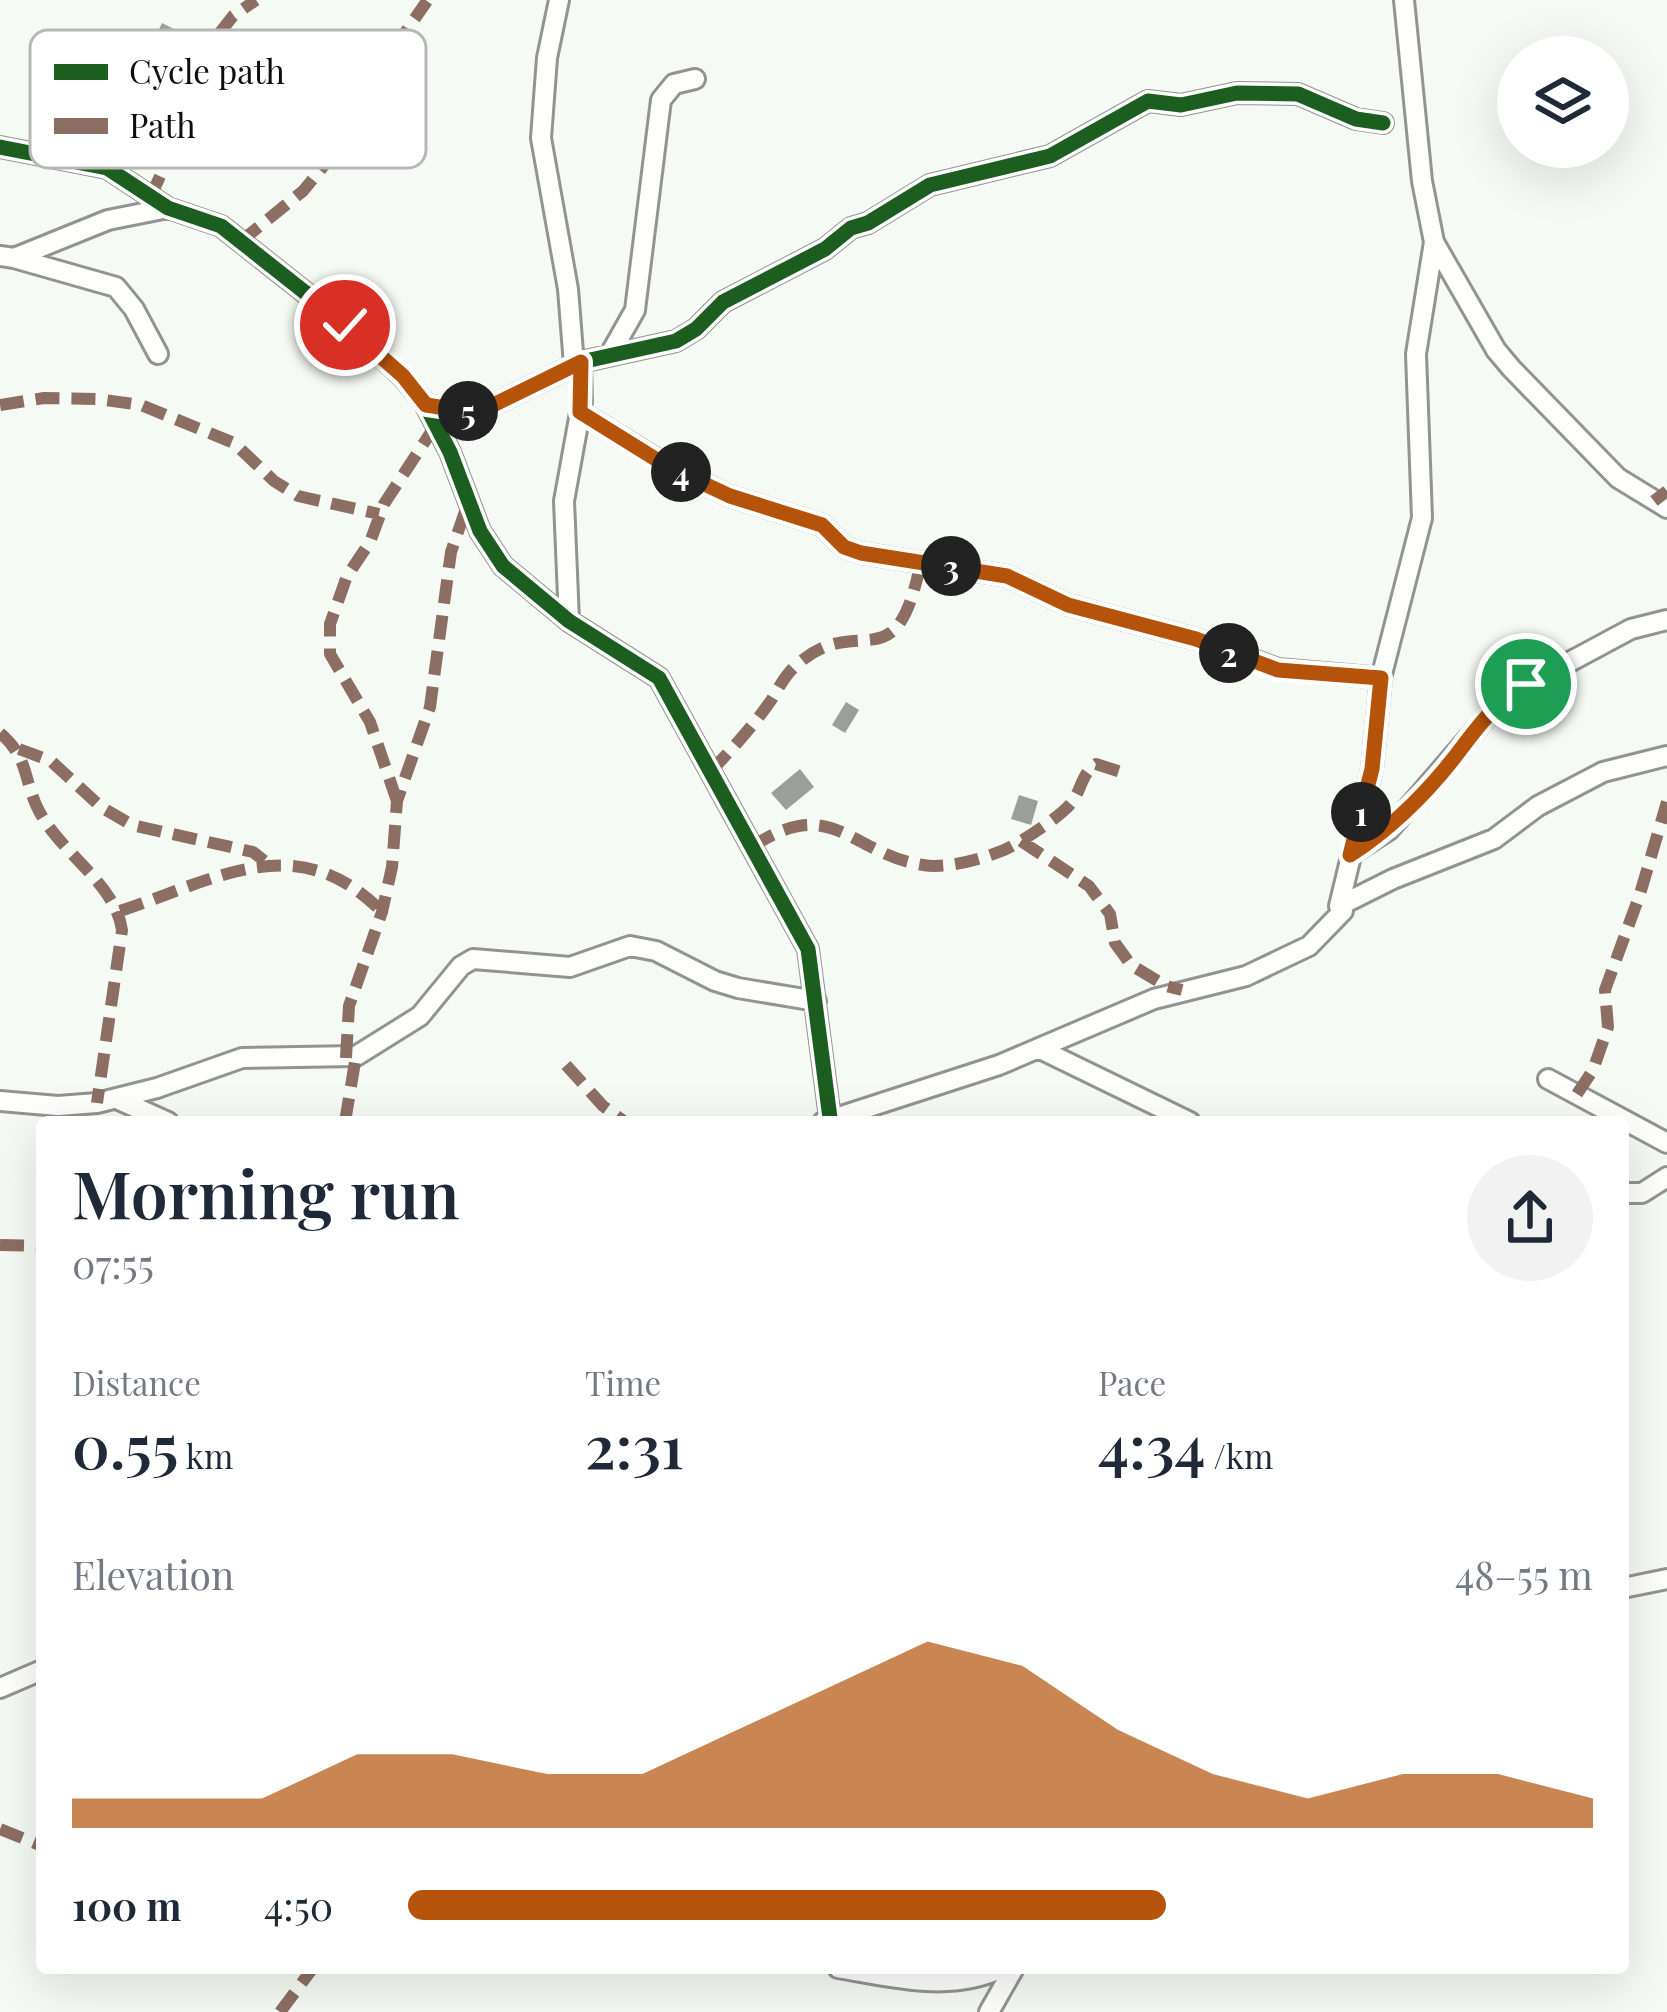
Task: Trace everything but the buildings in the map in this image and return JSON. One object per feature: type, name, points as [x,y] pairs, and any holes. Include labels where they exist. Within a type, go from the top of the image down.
[{"type":"street","points":[[559,0],[547,58],[541,138],[568,289],[580,412],[564,501],[569,621]]},
{"type":"street","points":[[1404,0],[1422,181],[1434,242],[1511,368],[1618,478],[1667,508]]},
{"type":"street","points":[[609,356],[630,322],[640,287],[661,100],[674,84],[695,80]]},
{"type":"street","points":[[426,405],[472,412],[485,409],[577,363],[676,341],[723,302],[825,249],[851,228],[868,223],[930,184],[1050,156],[1148,101],[1181,105],[1237,93],[1298,94],[1356,118],[1383,123]]},
{"type":"street","points":[[0,147],[30,153]]},
{"type":"street","points":[[107,168],[168,208],[221,226],[403,376],[437,423],[470,510],[502,566],[569,621],[667,687],[685,731],[808,949],[826,1116]]},
{"type":"street","points":[[7,257],[108,220],[168,208]]},
{"type":"street","points":[[840,1116],[1040,1049],[1154,999],[1246,976],[1309,946],[1343,911],[1350,855],[1372,769],[1381,678],[1422,518],[1416,354],[1434,242]]},
{"type":"street","points":[[7,257],[116,287],[158,354]]},
{"type":"street","points":[[580,412],[670,468],[730,496],[822,525],[844,547],[861,553],[1007,576],[1068,605],[1196,639],[1278,670],[1381,678]]},
{"type":"street","points":[[1350,855],[1389,830],[1504,697],[1631,629],[1667,620]]},
{"type":"street","points":[[1340,906],[1393,878],[1494,839],[1538,806],[1603,772],[1667,756]]},
{"type":"street","points":[[0,1101],[58,1106],[119,1100],[242,1058],[356,1056],[420,1016],[465,962],[473,959],[570,968],[630,946],[656,951],[738,988],[816,1001]]},
{"type":"street","points":[[1040,1049],[1178,1116]]},
{"type":"street","points":[[1548,1079],[1617,1116]]},
{"type":"street","points":[[119,1100],[155,1116]]},
{"type":"street","points":[[1629,1123],[1667,1143]]},
{"type":"street","points":[[1629,1192],[1642,1193],[1667,1177]]},
{"type":"street","points":[[1629,1587],[1667,1579]]},
{"type":"street","points":[[0,1688],[36,1673]]},
{"type":"street","points":[[877,1974],[928,1982],[988,1974]]},
{"type":"street","points":[[989,2012],[1011,1974]]},
{"type":"marked path","points":[[222,30],[256,0]]},
{"type":"marked path","points":[[407,30],[427,1]]},
{"type":"marked path","points":[[150,198],[164,168]]},
{"type":"marked path","points":[[240,242],[303,191],[322,168]]},
{"type":"marked path","points":[[0,405],[44,398],[141,405],[234,443],[274,481],[298,496],[379,514]]},
{"type":"marked path","points":[[397,801],[370,722],[330,654],[330,624],[347,576],[370,542],[384,504],[437,423]]},
{"type":"marked path","points":[[1654,501],[1667,491]]},
{"type":"marked path","points":[[346,1058],[349,1006],[382,912],[392,867],[397,801],[430,707],[451,552],[468,503]]},
{"type":"marked path","points":[[711,771],[800,662],[822,648],[888,634],[911,599],[921,561]]},
{"type":"marked path","points":[[0,733],[20,759],[46,823],[109,897],[122,930],[97,1103]]},
{"type":"marked path","points":[[19,749],[51,761],[101,807],[132,825],[253,852],[271,866]]},
{"type":"marked path","points":[[752,847],[802,825],[822,826],[898,859],[932,866],[964,862],[1004,850],[1050,821],[1072,802],[1096,764],[1130,775]]},
{"type":"marked path","points":[[1577,1094],[1593,1070],[1608,1027],[1605,990],[1667,802]]},
{"type":"marked path","points":[[1021,841],[1089,886],[1110,914],[1115,943],[1131,965],[1182,990]]},
{"type":"marked path","points":[[120,911],[222,875],[287,866],[319,871],[351,886],[382,912]]},
{"type":"marked path","points":[[346,1116],[356,1056]]},
{"type":"marked path","points":[[566,1065],[617,1116]]},
{"type":"marked path","points":[[0,1245],[36,1246]]},
{"type":"marked path","points":[[0,1829],[36,1844]]},
{"type":"marked path","points":[[280,2012],[308,1974]]},
{"type":"cycle path","points":[[426,405],[472,412],[485,409],[581,362],[676,341],[723,302],[825,249],[851,228],[868,223],[930,185],[1050,156],[1148,101],[1181,105],[1237,93],[1298,94],[1356,119],[1383,123]]},
{"type":"cycle path","points":[[0,147],[30,153]]},
{"type":"cycle path","points":[[107,168],[168,208],[221,226],[345,324],[403,377],[424,402],[450,452],[480,531],[503,566],[569,621],[659,678],[808,949],[830,1116]]},
{"type":"route","points":[[345,325],[403,376],[426,405],[472,412],[485,409],[581,362],[580,412],[670,468],[730,496],[822,525],[844,547],[1007,576],[1068,605],[1196,639],[1278,670],[1381,678],[1372,769],[1350,855],[1389,830],[1452,761],[1484,717],[1526,684]]}]
